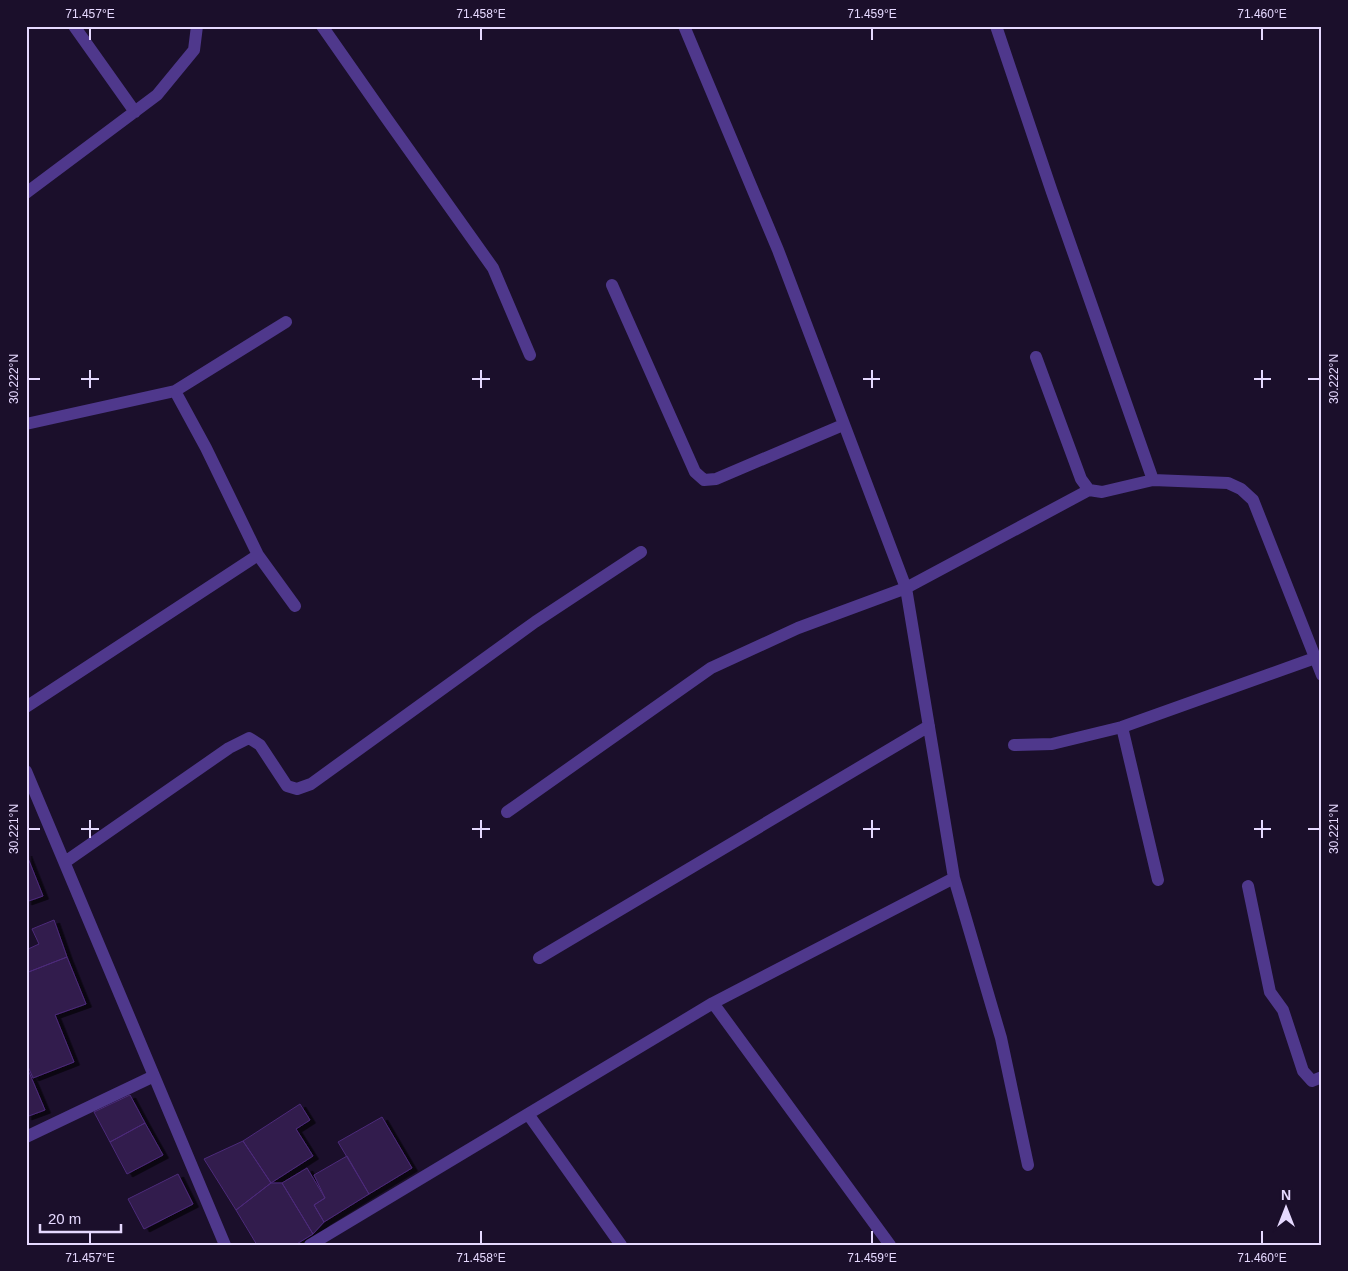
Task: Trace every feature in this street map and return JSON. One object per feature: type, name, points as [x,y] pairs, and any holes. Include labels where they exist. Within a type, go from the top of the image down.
[{"type":"street","points":[[74,26],[134,112]]},
{"type":"street","points":[[26,193],[157,95],[194,50],[197,26]]},
{"type":"street","points":[[322,26],[493,268],[530,355]]},
{"type":"street","points":[[684,26],[778,250],[906,588],[954,878],[1000,1038],[1028,1165]]},
{"type":"street","points":[[996,26],[1152,480]]},
{"type":"street","points":[[612,285],[695,472],[704,480],[716,479],[843,425]]},
{"type":"street","points":[[26,424],[175,391],[286,322]]},
{"type":"street","points":[[1036,357],[1081,479],[1089,490]]},
{"type":"street","points":[[175,391],[206,448],[258,555],[295,606]]},
{"type":"street","points":[[506,812],[711,668],[798,628],[906,588],[1089,490],[1102,492],[1152,480],[1228,483],[1241,488],[1253,500],[1322,675]]},
{"type":"street","points":[[64,862],[229,748],[249,738],[260,745],[287,786],[297,789],[311,784],[535,622],[641,552]]},
{"type":"street","points":[[26,706],[258,555]]},
{"type":"street","points":[[1014,745],[1052,744],[1122,727],[1315,658]]},
{"type":"street","points":[[539,958],[929,726]]},
{"type":"street","points":[[1122,727],[1158,880]]},
{"type":"street","points":[[26,771],[225,1245]]},
{"type":"street","points":[[310,1245],[713,1003],[954,878]]},
{"type":"street","points":[[1248,886],[1270,992],[1283,1010],[1303,1071],[1312,1081],[1322,1077]]},
{"type":"street","points":[[713,1003],[890,1245]]},
{"type":"street","points":[[26,1137],[154,1076]]},
{"type":"street","points":[[528,1114],[619,1244]]},
{"type":"building","points":[[26,853],[43,896],[26,902]]},
{"type":"building","points":[[54,920],[67,957],[26,973],[26,950],[39,944],[32,929]]},
{"type":"building","points":[[67,957],[86,1004],[55,1015],[74,1062],[33,1078],[26,1062],[26,973]]},
{"type":"building","points":[[26,1065],[45,1110],[26,1117]]},
{"type":"building","points":[[130,1095],[145,1123],[110,1142],[94,1112]]},
{"type":"building","points":[[300,1104],[310,1120],[296,1129],[313,1156],[271,1183],[243,1141]]},
{"type":"building","points":[[382,1117],[412,1168],[369,1194],[338,1142]]},
{"type":"building","points":[[145,1123],[163,1155],[127,1174],[110,1142]]},
{"type":"building","points":[[243,1141],[271,1183],[236,1210],[204,1159]]},
{"type":"building","points":[[347,1156],[369,1194],[324,1222],[314,1205],[325,1198],[314,1175]]},
{"type":"building","points":[[307,1168],[325,1198],[314,1205],[324,1222],[313,1234],[282,1183]]},
{"type":"building","points":[[178,1174],[193,1204],[144,1229],[128,1199]]},
{"type":"building","points":[[271,1183],[282,1183],[313,1234],[295,1245],[257,1245],[236,1210]]}]
